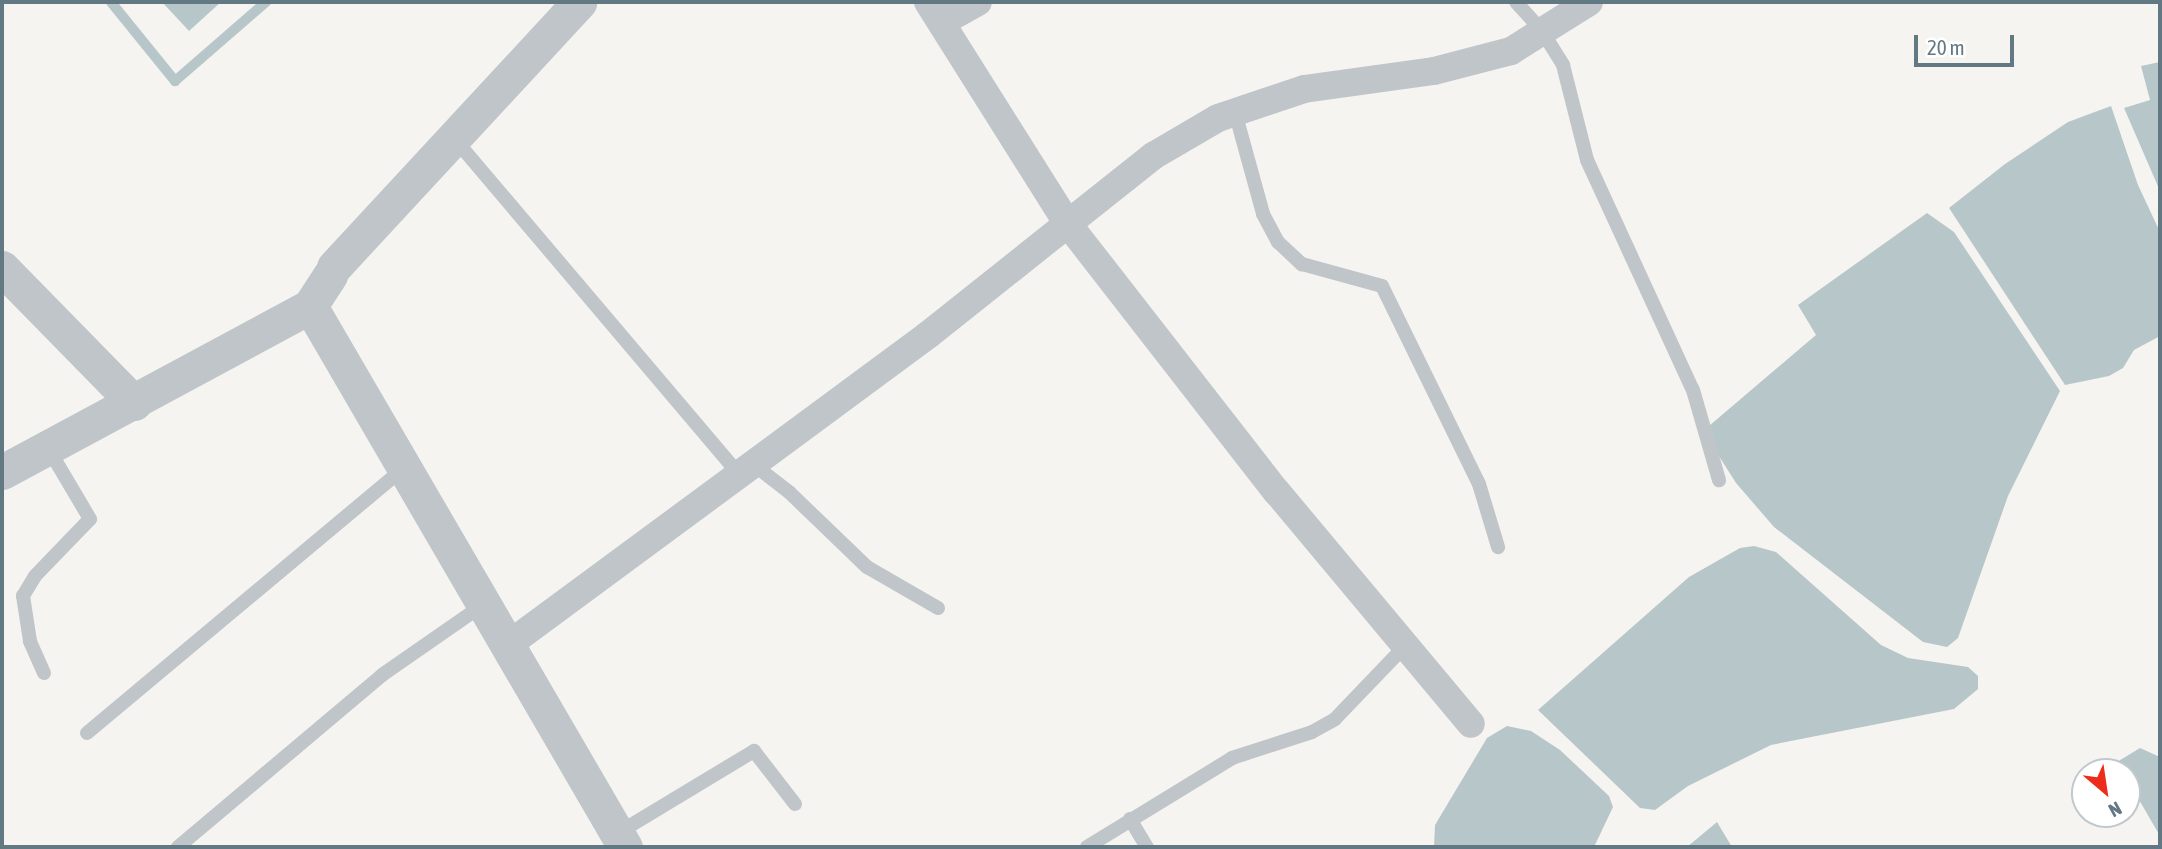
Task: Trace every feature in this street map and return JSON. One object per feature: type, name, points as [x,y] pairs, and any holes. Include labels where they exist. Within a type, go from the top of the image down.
[{"type":"street","points":[[2,472],[310,306],[332,271],[579,2]]},
{"type":"street","points":[[978,2],[935,12],[1068,224],[1277,492],[1471,724]]},
{"type":"street","points":[[508,645],[928,335],[1153,156],[1217,118],[1304,89],[1434,71],[1511,51],[1589,2]]},
{"type":"street","points":[[2,268],[134,403]]},
{"type":"street","points":[[310,306],[621,840]]},
{"type":"lane","points":[[1516,2],[1542,31],[1563,65],[1587,160],[1693,390],[1719,480]]},
{"type":"lane","points":[[1235,112],[1263,214],[1278,242],[1301,264],[1382,286],[1479,484],[1498,547]]},
{"type":"lane","points":[[453,137],[746,470],[789,492],[867,567],[938,608]]},
{"type":"lane","points":[[44,673],[30,641],[23,596],[35,576],[90,519],[48,449]]},
{"type":"lane","points":[[87,733],[405,467]]},
{"type":"lane","points":[[178,847],[382,675],[484,604]]},
{"type":"lane","points":[[1087,847],[1232,758],[1312,732],[1335,719],[1406,645]]},
{"type":"lane","points":[[621,840],[754,751],[795,804]]},
{"type":"lane","points":[[1130,819],[1147,847]]},
{"type":"shaded area","points":[[162,2],[221,2],[189,31]]},
{"type":"shaded area","points":[[2160,62],[2160,191],[2124,108],[2150,100],[2141,66]]},
{"type":"shaded area","points":[[2111,106],[2138,185],[2160,232],[2160,336],[2134,350],[2123,368],[2109,376],[2065,385],[1949,208],[2005,164],[2068,122]]},
{"type":"shaded area","points":[[1927,213],[1954,232],[2060,391],[2008,496],[1958,638],[1947,647],[1923,642],[1774,527],[1736,483],[1710,442],[1709,426],[1816,335],[1798,305]]},
{"type":"shaded area","points":[[1754,546],[1776,552],[1881,645],[1908,658],[1968,667],[1978,676],[1978,689],[1954,709],[1771,745],[1688,786],[1655,810],[1640,808],[1538,710],[1689,577],[1740,548]]},
{"type":"shaded area","points":[[1507,726],[1531,731],[1560,750],[1609,796],[1613,807],[1594,847],[1434,847],[1435,825],[1487,738]]},
{"type":"shaded area","points":[[2140,748],[2160,757],[2160,836],[2141,803],[2141,758],[2124,758]]},
{"type":"shaded area","points":[[1717,822],[1732,847],[1687,847]]},
{"type":"waterway","points":[[111,2],[175,81],[266,2]]}]
